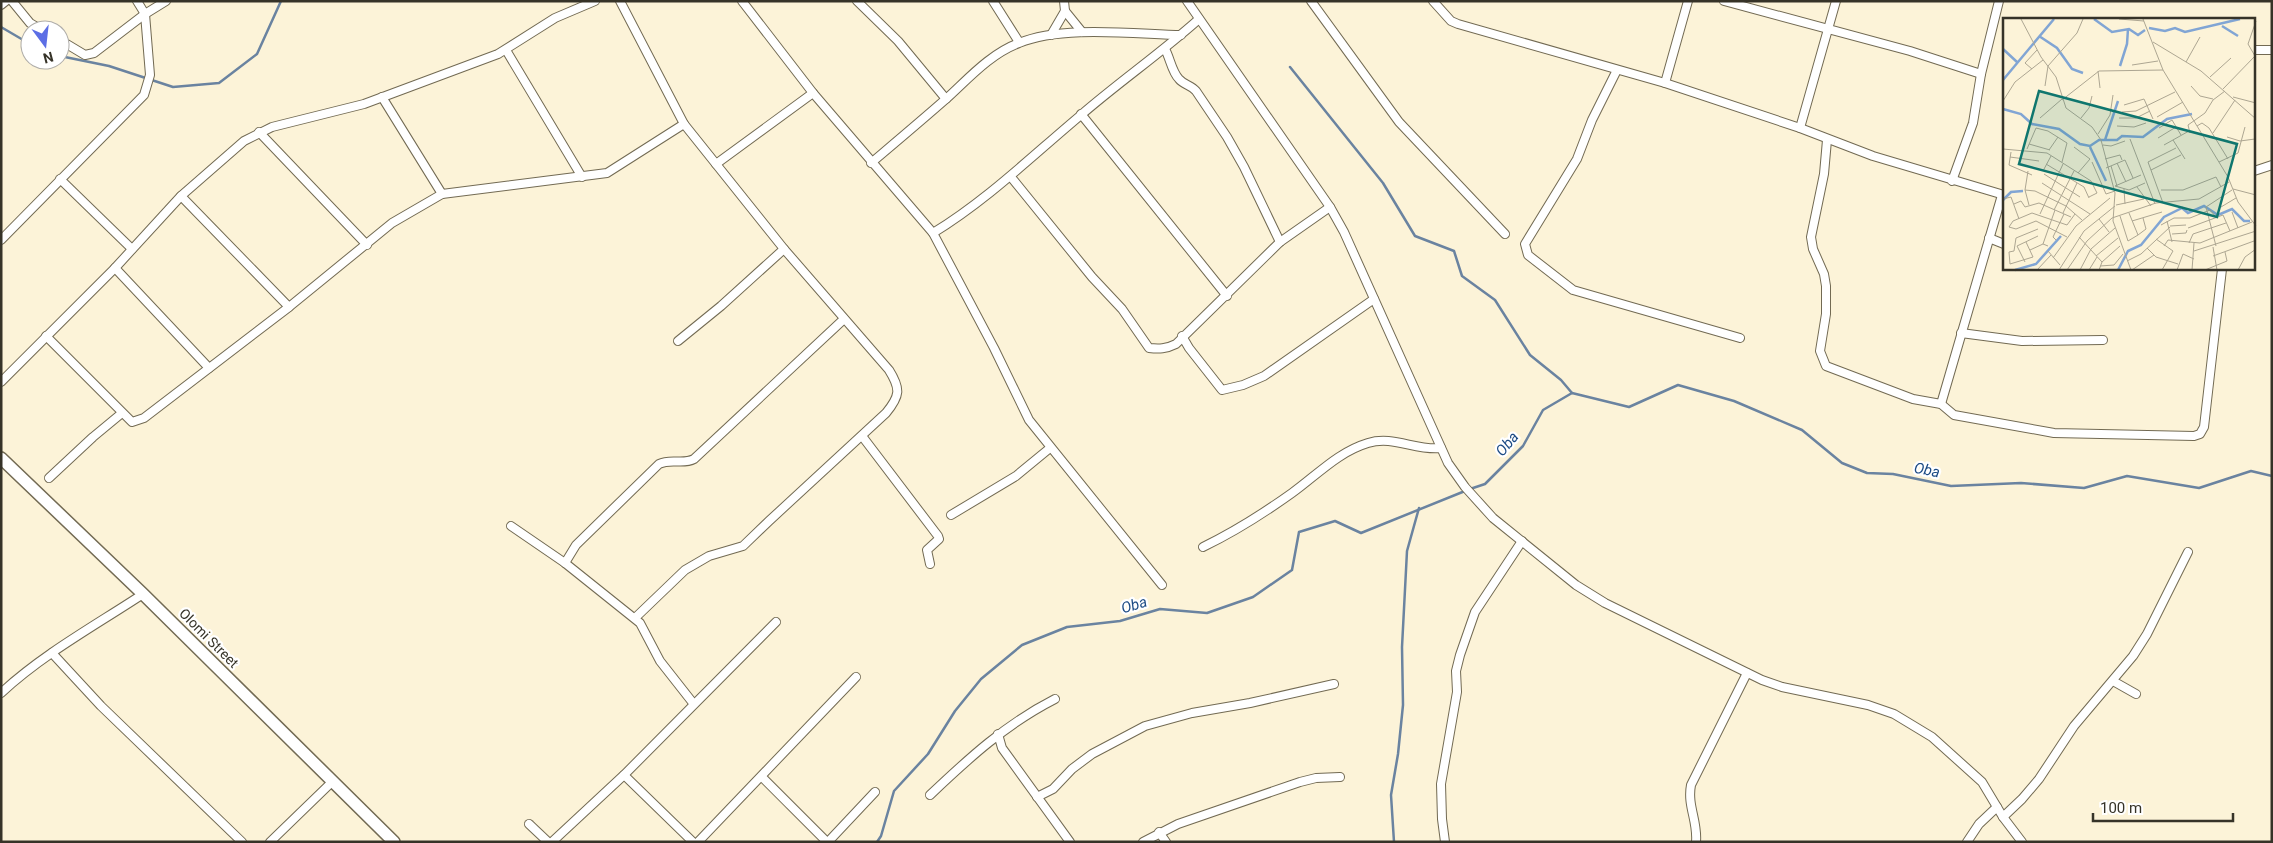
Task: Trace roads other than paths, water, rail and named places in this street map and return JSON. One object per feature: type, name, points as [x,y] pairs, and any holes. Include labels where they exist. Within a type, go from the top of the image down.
[{"type":"main road","name":"Olomi Street","points":[[1,458],[144,594],[394,842]]},
{"type":"street","points":[[1,5],[6,1]]},
{"type":"street","points":[[12,1],[28,20]]},
{"type":"street","points":[[1,240],[60,178],[144,95],[150,76],[145,14],[137,1]]},
{"type":"street","points":[[70,46],[85,55],[94,53],[145,14],[166,1]]},
{"type":"street","points":[[1,382],[115,268],[181,196],[228,154],[259,132],[339,112],[506,50],[555,18],[595,1]]},
{"type":"street","points":[[620,1],[684,124],[784,249],[889,370],[896,380],[898,392],[890,408],[751,540],[743,546],[698,561],[685,570],[635,618]]},
{"type":"street","points":[[742,1],[813,92],[933,233],[982,324],[1028,420],[1162,585]]},
{"type":"street","points":[[857,1],[898,41],[946,99]]},
{"type":"street","points":[[994,1],[1019,42]]},
{"type":"street","points":[[1064,1],[1065,11],[1082,32]]},
{"type":"street","points":[[1187,1],[1330,207],[1441,448],[1456,475],[1478,503],[1493,518],[1592,596],[1747,673],[1782,687],[1868,705],[1900,718],[1932,736],[1982,782],[2003,817],[2022,842]]},
{"type":"street","points":[[1311,1],[1399,122],[1505,234]]},
{"type":"street","points":[[1433,1],[1451,20],[1458,24],[1665,84],[1800,128],[1827,140],[1952,181],[2003,195],[1941,404]]},
{"type":"street","points":[[1665,84],[1688,1]]},
{"type":"street","points":[[1724,1],[1910,51],[1981,74]]},
{"type":"street","points":[[1800,128],[1836,1]]},
{"type":"street","points":[[1952,181],[1973,123],[1981,74],[1999,1]]},
{"type":"street","points":[[1051,35],[1065,11]]},
{"type":"street","points":[[933,233],[966,212],[1011,177],[1081,114],[1165,49],[1199,19]]},
{"type":"street","points":[[872,162],[997,54],[1019,42],[1051,35],[1082,32],[1181,35]]},
{"type":"street","points":[[1165,49],[1177,77],[1192,86],[1227,137],[1260,198],[1280,242]]},
{"type":"street","points":[[506,50],[582,178]]},
{"type":"street","points":[[2256,50],[2272,50]]},
{"type":"street","points":[[1618,70],[1592,120],[1577,158],[1525,244],[1528,255],[1573,290],[1740,338]]},
{"type":"street","points":[[716,164],[813,92]]},
{"type":"street","points":[[382,97],[442,194]]},
{"type":"street","points":[[1081,114],[1227,296]]},
{"type":"street","points":[[46,336],[132,422],[144,418],[289,308],[392,223],[442,194],[582,178],[607,173],[684,124]]},
{"type":"street","points":[[259,132],[367,245]]},
{"type":"street","points":[[1827,140],[1824,174],[1811,237],[1812,249],[1824,274],[1826,286],[1826,314],[1820,356],[1826,366],[1835,370],[1913,399],[1941,404],[1954,415],[2054,433],[2194,436],[2200,434],[2204,427],[2222,270]]},
{"type":"street","points":[[2256,170],[2272,165]]},
{"type":"street","points":[[1011,177],[1092,277],[1122,310],[1148,348],[1164,350],[1176,344],[1182,336],[1227,296],[1280,242],[1330,207]]},
{"type":"street","points":[[60,178],[132,249]]},
{"type":"street","points":[[181,196],[289,308]]},
{"type":"street","points":[[1989,238],[2003,244]]},
{"type":"street","points":[[678,341],[784,249]]},
{"type":"street","points":[[115,268],[209,368]]},
{"type":"street","points":[[1182,336],[1188,348],[1222,390],[1264,376],[1374,299]]},
{"type":"street","points":[[565,563],[576,545],[659,464],[666,461],[688,462],[694,459],[790,372],[844,319]]},
{"type":"street","points":[[1961,333],[2022,341],[2103,340]]},
{"type":"street","points":[[49,478],[122,413]]},
{"type":"street","points":[[862,436],[938,536],[939,539],[927,550],[930,564]]},
{"type":"street","points":[[1203,547],[1232,532],[1273,506],[1346,452],[1381,440],[1391,440],[1432,449],[1441,448]]},
{"type":"street","points":[[951,515],[1016,476],[1050,448]]},
{"type":"street","points":[[512,526],[565,563],[635,618],[640,623],[660,661],[693,703]]},
{"type":"street","points":[[1445,842],[1441,784],[1457,692],[1456,671],[1460,655],[1475,612],[1522,541]]},
{"type":"street","points":[[2003,817],[2039,779],[2079,718],[2113,681],[2147,634],[2188,552]]},
{"type":"street","points":[[1,693],[52,654],[144,594]]},
{"type":"street","points":[[552,842],[624,775],[693,703],[776,622]]},
{"type":"street","points":[[52,654],[101,706],[242,842]]},
{"type":"street","points":[[1696,842],[1697,828],[1689,797],[1691,785],[1747,673]]},
{"type":"street","points":[[698,842],[856,677]]},
{"type":"street","points":[[2113,681],[2136,694]]},
{"type":"street","points":[[1037,797],[1053,789],[1072,769],[1092,754],[1145,726],[1192,712],[1334,684]]},
{"type":"street","points":[[930,795],[998,734],[1029,712],[1054,699]]},
{"type":"street","points":[[998,734],[1002,748],[1070,842]]},
{"type":"street","points":[[624,775],[693,842]]},
{"type":"street","points":[[762,777],[828,842],[875,792]]},
{"type":"street","points":[[1144,842],[1159,832],[1300,782],[1316,778],[1340,777]]},
{"type":"street","points":[[270,842],[333,781]]},
{"type":"street","points":[[1967,842],[1979,824],[1997,807]]},
{"type":"street","points":[[529,824],[548,842]]},
{"type":"street","points":[[1159,832],[1166,842]]},
{"type":"waterway","points":[[70,58],[109,66],[173,87],[219,83],[257,54],[281,1]]},
{"type":"waterway","points":[[1,27],[20,38]]},
{"type":"waterway","points":[[1290,67],[1383,183],[1415,236],[1454,251],[1462,276],[1495,300],[1530,355],[1561,380],[1572,393]]},
{"type":"waterway","name":"Oba","points":[[1470,489],[1485,484],[1523,446],[1543,410],[1572,393],[1629,407],[1678,385],[1734,401],[1802,430],[1842,463],[1867,473],[1893,474],[1951,486],[2021,483],[2084,488],[2127,476],[2199,488],[2251,471],[2272,476]]},
{"type":"waterway","name":"Oba","points":[[877,842],[881,836],[894,791],[928,754],[955,711],[981,679],[1022,645],[1067,627],[1120,621],[1160,609],[1207,613],[1253,597],[1292,570],[1299,532],[1335,521],[1361,533],[1465,491]]},
{"type":"waterway","points":[[1394,842],[1391,795],[1398,754],[1403,705],[1402,647],[1407,551],[1419,508]]}]
